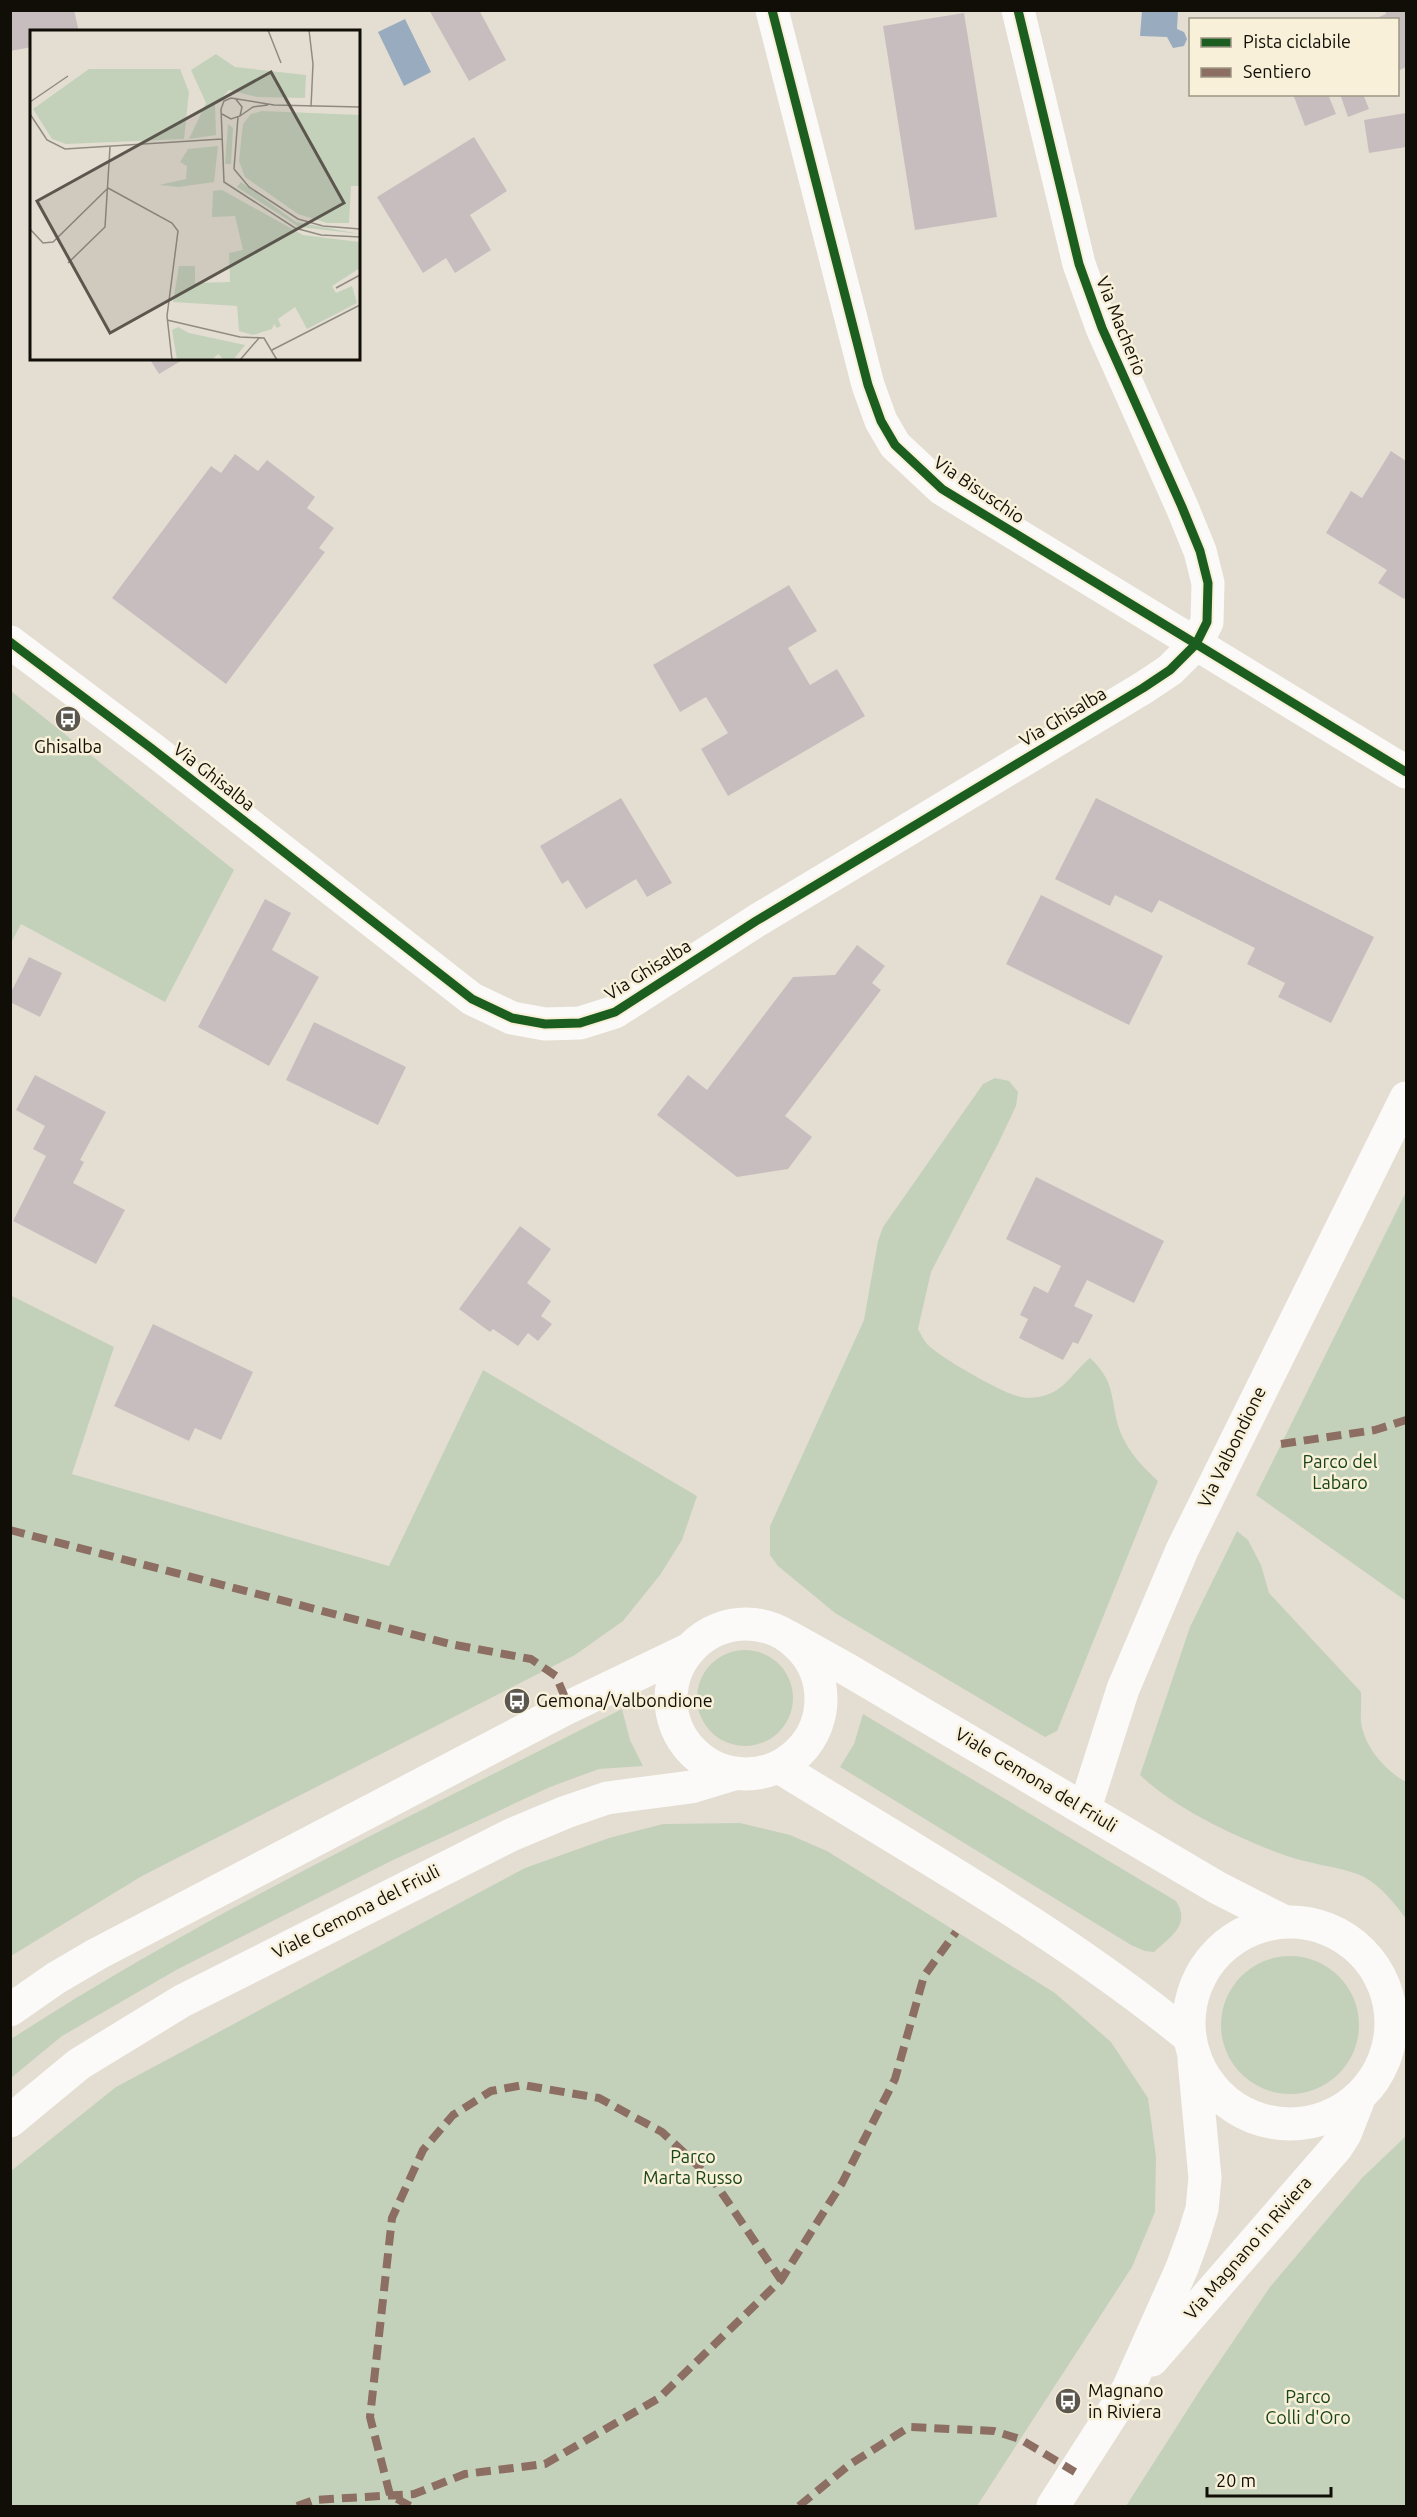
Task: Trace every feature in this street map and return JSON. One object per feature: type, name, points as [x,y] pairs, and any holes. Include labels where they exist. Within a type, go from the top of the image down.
[{"type":"street","name":"Via Bisuschio","points":[[772,10],[868,385],[881,421],[895,445],[918,468],[951,495],[1407,772]]},
{"type":"street","name":"Via Macherio","points":[[1018,10],[1079,264],[1102,328],[1200,552],[1208,583],[1209,609],[1205,629],[1196,644]]},
{"type":"street","name":"Via Ghisalba","points":[[10,642],[151,748],[472,999],[512,1018],[556,1025],[590,1021],[615,1012],[756,921],[1143,688],[1170,670],[1196,644]]},
{"type":"street","name":"Via Valbondione","points":[[1085,1808],[1123,1689],[1178,1559],[1407,1098]]},
{"type":"street","points":[[10,2010],[56,1978],[97,1954],[559,1713],[690,1649],[706,1635],[725,1627],[747,1624],[768,1627],[787,1636],[806,1654],[818,1677],[821,1703],[815,1730],[801,1751],[779,1767],[757,1774],[734,1774],[705,1765],[689,1750],[675,1727],[671,1700],[675,1673],[690,1649]]},
{"type":"street","name":"Viale Gemona del Friuli","points":[[787,1636],[1085,1808],[1218,1888],[1285,1922]]},
{"type":"street","points":[[779,1767],[991,1898],[1100,1970],[1192,2046]]},
{"type":"street","name":"Viale Gemona del Friuli","points":[[10,2121],[79,2064],[182,2001],[511,1835],[607,1798],[691,1787],[734,1774]]},
{"type":"street","points":[[1285,1922],[1320,1926],[1352,1943],[1368,1959],[1383,1983],[1390,2002],[1391,2017],[1386,2057],[1381,2072],[1359,2101],[1336,2115],[1300,2124],[1284,2124],[1259,2119],[1240,2111],[1223,2097],[1209,2080],[1192,2046],[1188,2019],[1192,2000],[1206,1968],[1216,1954],[1245,1933],[1264,1925],[1285,1922]]},
{"type":"street","name":"Via Magnano in Riviera","points":[[1128,2389],[1182,2268],[1202,2209],[1204,2168],[1192,2046]]},
{"type":"street","name":"Via Magnano in Riviera","points":[[1053,2506],[1128,2389],[1276,2214],[1336,2148],[1345,2134],[1359,2101]]},
{"type":"green space","points":[[11,691],[234,870],[165,1002],[21,924],[11,943]]},
{"type":"green space","points":[[995,1078],[1009,1081],[1018,1092],[1016,1106],[931,1272],[918,1329],[928,1345],[957,1366],[1008,1393],[1021,1397],[1037,1397],[1055,1391],[1090,1358],[1106,1377],[1123,1438],[1139,1461],[1158,1481],[1057,1731],[1045,1737],[835,1613],[778,1566],[770,1555],[770,1526],[864,1320],[878,1241],[883,1227],[983,1084]]},
{"type":"green space","name":"Parco del Labaro","points":[[1406,1192],[1406,1601],[1256,1495]]},
{"type":"green space","points":[[10,1295],[114,1347],[72,1474],[389,1566],[483,1370],[697,1496],[682,1540],[660,1575],[623,1621],[575,1655],[142,1876],[11,1956]]},
{"type":"green space","points":[[1237,1531],[1248,1540],[1261,1565],[1269,1593],[1361,1692],[1361,1722],[1366,1739],[1380,1761],[1406,1782],[1406,1919],[1382,1891],[1364,1877],[1293,1858],[1247,1840],[1189,1811],[1154,1788],[1140,1775],[1190,1627]]},
{"type":"green space","points":[[745,1650],[763,1654],[779,1664],[789,1680],[793,1698],[789,1716],[779,1732],[763,1742],[745,1746],[727,1742],[711,1732],[701,1716],[697,1698],[701,1680],[711,1664],[727,1654]]},
{"type":"green space","points":[[622,1709],[630,1740],[643,1766],[599,1769],[550,1787],[389,1862],[178,1969],[62,2036],[11,2078],[11,2039],[85,1993],[159,1949],[312,1866]]},
{"type":"green space","points":[[863,1714],[1176,1901],[1181,1917],[1177,1930],[1154,1952],[1131,1945],[840,1767],[854,1744]]},
{"type":"green space","name":"Parco Marta Russo","points":[[740,1823],[790,1835],[827,1851],[1055,1993],[1111,2042],[1148,2098],[1156,2157],[1155,2212],[1132,2267],[977,2506],[11,2506],[11,2171],[116,2087],[525,1868],[609,1838],[663,1824]]},
{"type":"green space","points":[[1290,1956],[1317,1961],[1329,1967],[1339,1976],[1348,1986],[1354,1998],[1359,2025],[1354,2052],[1348,2064],[1339,2074],[1329,2083],[1317,2089],[1290,2094],[1263,2089],[1251,2083],[1241,2074],[1232,2064],[1226,2052],[1221,2025],[1226,1998],[1232,1986],[1241,1976],[1251,1967],[1263,1961]]},
{"type":"green space","name":"Parco Colli d'Oro","points":[[1406,2136],[1406,2506],[1126,2506],[1202,2387],[1270,2287],[1362,2178]]},
{"type":"water","points":[[1142,11],[1178,11],[1177,29],[1184,32],[1187,39],[1184,46],[1173,48],[1167,37],[1140,36]]},
{"type":"water","points":[[405,19],[431,72],[404,86],[378,32]]},
{"type":"building","points":[[20,10],[74,10],[79,30],[30,30],[30,47],[10,51],[10,13]]},
{"type":"building","points":[[429,10],[479,10],[506,60],[469,81]]},
{"type":"building","points":[[1385,10],[1406,10],[1406,67],[1399,70],[1399,18],[1377,18],[1386,14]]},
{"type":"building","points":[[964,13],[997,217],[915,230],[883,26]]},
{"type":"building","points":[[1294,96],[1329,96],[1336,114],[1305,126]]},
{"type":"building","points":[[1341,96],[1364,96],[1369,109],[1348,117]]},
{"type":"building","points":[[1406,113],[1406,147],[1369,153],[1364,120]]},
{"type":"building","points":[[474,137],[507,191],[470,215],[491,250],[455,273],[446,258],[423,273],[377,197]]},
{"type":"building","points":[[150,360],[183,360],[159,374]]},
{"type":"building","points":[[1391,451],[1406,461],[1406,595],[1404,599],[1378,583],[1387,570],[1326,533],[1351,491],[1362,498]]},
{"type":"building","points":[[235,454],[258,471],[267,460],[315,497],[307,508],[334,528],[319,548],[325,552],[226,684],[112,598],[211,466],[221,473]]},
{"type":"building","points":[[789,585],[817,631],[788,648],[810,685],[837,669],[865,716],[728,796],[701,749],[728,733],[706,697],[680,712],[653,665]]},
{"type":"building","points":[[621,798],[672,883],[647,897],[636,879],[586,909],[568,880],[562,884],[540,846]]},
{"type":"building","points":[[1096,798],[1374,937],[1331,1023],[1278,997],[1285,983],[1247,964],[1255,948],[1159,900],[1152,913],[1115,895],[1110,906],[1055,879]]},
{"type":"building","points":[[1041,895],[1163,956],[1129,1025],[1006,964]]},
{"type":"building","points":[[265,899],[291,913],[272,950],[319,977],[269,1066],[198,1027]]},
{"type":"building","points":[[857,945],[885,966],[872,983],[881,990],[785,1116],[812,1137],[788,1169],[737,1177],[657,1115],[688,1075],[707,1090],[793,977],[835,975]]},
{"type":"building","points":[[29,957],[62,973],[40,1017],[10,1002],[10,994]]},
{"type":"building","points":[[314,1022],[406,1067],[378,1125],[286,1080]]},
{"type":"building","points":[[35,1075],[106,1112],[80,1160],[84,1162],[73,1183],[125,1210],[96,1264],[13,1221],[46,1156],[33,1149],[45,1126],[16,1110]]},
{"type":"building","points":[[1036,1177],[1164,1241],[1134,1303],[1087,1280],[1074,1306],[1093,1315],[1078,1344],[1073,1342],[1063,1360],[1019,1338],[1028,1319],[1020,1315],[1034,1286],[1048,1293],[1061,1266],[1006,1239]]},
{"type":"building","points":[[520,1226],[551,1249],[527,1283],[551,1301],[541,1316],[552,1324],[538,1341],[528,1333],[518,1346],[493,1329],[490,1332],[459,1309]]},
{"type":"building","points":[[153,1324],[253,1372],[221,1440],[195,1428],[189,1441],[114,1406]]},
{"type":"marked path","points":[[1281,1444],[1375,1430],[1406,1420]]},
{"type":"marked path","points":[[10,1530],[450,1644],[531,1659],[556,1676],[569,1707]]},
{"type":"marked path","points":[[297,2506],[314,2500],[414,2494],[465,2474],[545,2464],[659,2398],[781,2280],[842,2183],[895,2079],[924,1976],[956,1932]]},
{"type":"marked path","points":[[410,2506],[390,2495],[370,2417],[392,2218],[423,2150],[453,2115],[491,2091],[523,2085],[599,2098],[662,2132],[713,2180],[781,2280]]},
{"type":"marked path","points":[[799,2506],[849,2465],[909,2427],[994,2431],[1020,2439],[1075,2472]]},
{"type":"cycle path","points":[[772,10],[868,385],[881,421],[895,445],[942,489],[1406,772]]},
{"type":"cycle path","points":[[10,642],[151,748],[472,999],[512,1018],[545,1024],[580,1023],[615,1012],[756,921],[1143,688],[1170,670],[1196,644],[1207,622],[1208,583],[1200,551],[1102,328],[1079,264],[1018,10]]},
{"type":"place","name":"Ghisalba","points":[[68,719]]},
{"type":"place","name":"Gemona/Valbondione","points":[[517,1701]]},
{"type":"place","name":"Magnano in Riviera","points":[[1068,2401]]}]
